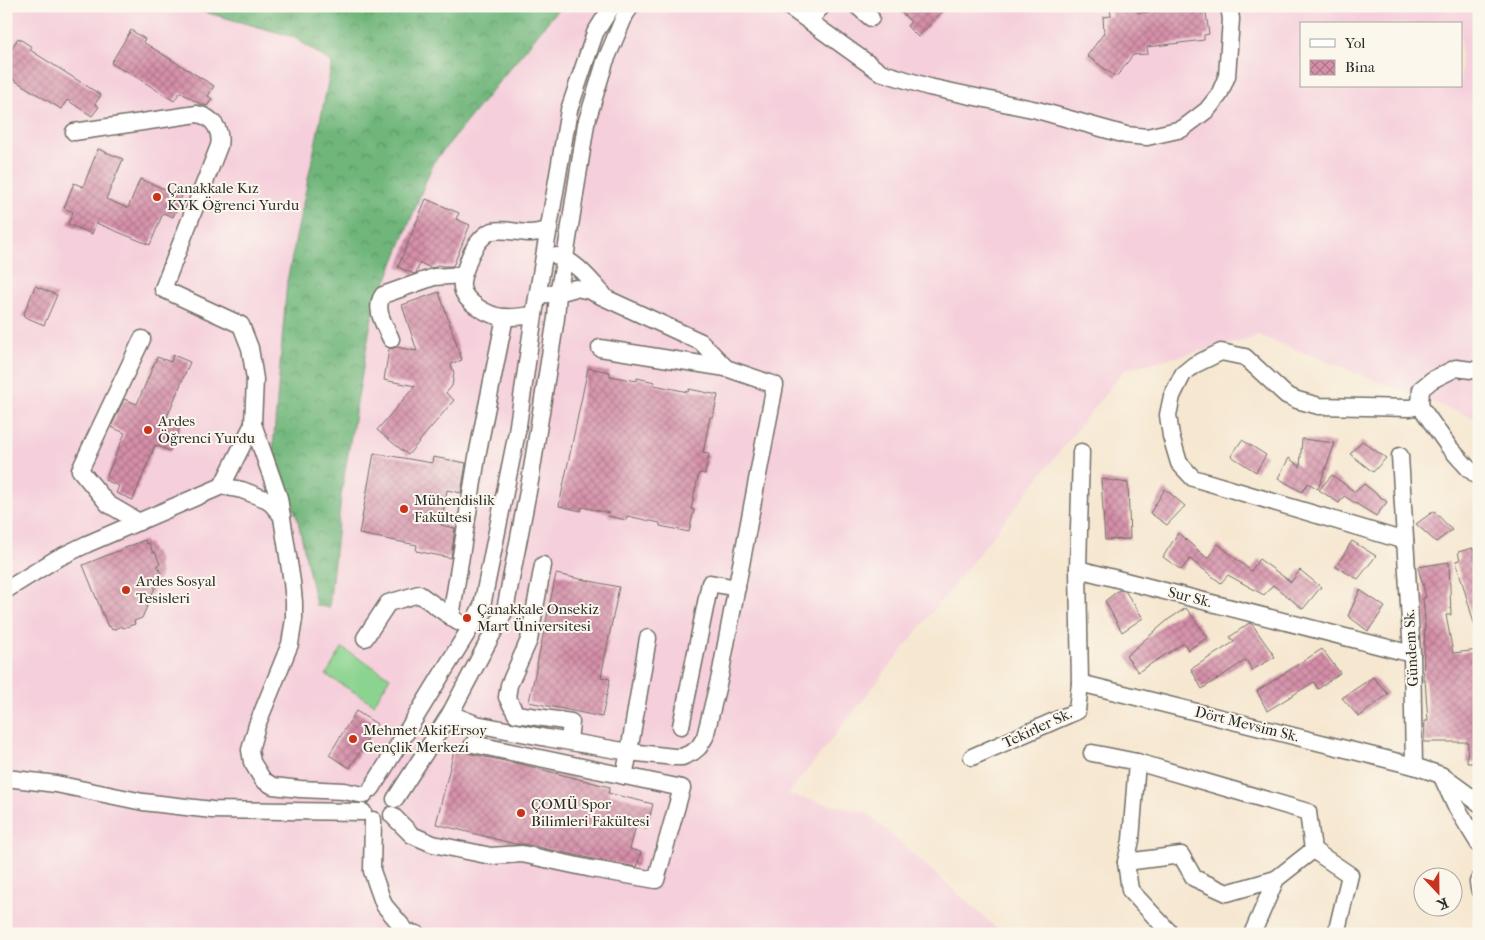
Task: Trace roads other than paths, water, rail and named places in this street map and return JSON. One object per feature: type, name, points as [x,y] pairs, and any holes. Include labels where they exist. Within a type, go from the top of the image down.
[{"type":"street","points":[[418,934],[407,932],[384,905],[372,871],[368,816],[361,806],[368,791],[469,630],[482,606],[517,432],[534,316],[569,110],[595,33],[612,6]]},
{"type":"street","points":[[6,778],[56,784],[144,802],[212,810],[368,816],[382,821],[394,807],[450,714],[505,610],[532,472],[556,318],[558,293],[586,124],[605,62],[625,15],[631,6]]},
{"type":"street","points":[[788,6],[880,72],[929,87],[1038,110],[1126,135],[1147,137],[1182,129],[1207,110],[1219,95],[1227,76],[1231,19],[1229,6]]},
{"type":"street","points":[[796,6],[817,12],[883,68],[930,84],[1037,107],[1127,131],[1147,133],[1182,125],[1205,106],[1216,93],[1224,75],[1223,6]]},
{"type":"street","points":[[858,6],[871,18]]},
{"type":"street","points":[[74,132],[197,114],[211,120],[218,128],[219,146],[163,289],[241,325],[250,348],[254,379],[253,424],[279,498],[292,582],[294,619],[290,644],[265,702],[250,750],[252,762],[263,780],[273,786],[300,789],[368,791],[384,787],[393,794],[394,807],[412,835],[433,844],[491,856],[522,854],[656,880],[682,788],[473,744]]},
{"type":"street","points":[[534,316],[494,316],[480,309],[468,299],[462,289],[463,275],[477,244],[489,232],[530,233],[549,230]]},
{"type":"street","points":[[546,252],[565,258],[586,276],[605,297]]},
{"type":"street","points":[[391,339],[378,308],[379,301],[383,296],[434,278],[463,275]]},
{"type":"street","points":[[538,295],[558,293],[576,288],[590,291],[701,342],[726,368]]},
{"type":"street","points":[[451,617],[478,451],[504,317]]},
{"type":"street","points":[[139,522],[108,504],[80,470],[142,339]]},
{"type":"street","points":[[450,714],[476,724],[569,742],[674,757],[682,757],[693,752],[699,747],[705,737],[720,676],[775,385],[726,368],[600,348]]},
{"type":"street","points":[[1404,542],[1193,478],[1178,463],[1168,415],[1172,396],[1182,374],[1194,365],[1222,352],[1245,357],[1286,395],[1319,406],[1410,408],[1420,406]]},
{"type":"street","points":[[1479,371],[1456,368],[1432,380],[1421,389],[1420,406],[1449,447],[1479,477]]},
{"type":"street","points":[[222,486],[253,424]]},
{"type":"street","points":[[1080,683],[1078,569],[1081,452]]},
{"type":"street","name":"Gündem Sk.","points":[[1400,456],[1412,654],[1414,766]]},
{"type":"street","points":[[6,590],[56,559],[222,486],[242,490],[268,500],[282,516]]},
{"type":"street","points":[[108,504],[109,535]]},
{"type":"street","points":[[543,565],[529,640],[509,685],[507,697],[516,714],[572,722],[569,742]]},
{"type":"street","name":"Sur Sk.","points":[[1078,569],[1412,654]]},
{"type":"street","points":[[680,726],[710,583],[737,588]]},
{"type":"street","points":[[365,638],[388,603],[419,594],[469,630]]},
{"type":"street","points":[[624,776],[648,638]]},
{"type":"street","name":"Tekirler Sk.","points":[[972,757],[1077,712],[1080,683]]},
{"type":"street","name":"Dört Mevsim Sk.","points":[[1080,683],[1414,766]]},
{"type":"street","points":[[1092,753],[1137,762],[1308,812],[1313,850],[1350,875],[1336,934]]},
{"type":"street","points":[[1137,762],[1131,840],[1126,862],[1130,890],[1171,934]]},
{"type":"street","points":[[1414,766],[1441,775],[1479,803]]},
{"type":"street","points":[[1441,775],[1455,805],[1479,844]]},
{"type":"street","points":[[1126,862],[1181,855],[1194,878],[1227,893],[1276,879],[1313,850]]},
{"type":"street","points":[[1252,934],[1276,879]]},
{"type":"street","points":[[1479,880],[1479,889]]},
{"type":"place","name":"Çanakkale Kız KYK Öğrenci Yurdu","points":[[157,197]]},
{"type":"place","name":"Ardes Öğrenci Yurdu","points":[[148,430]]},
{"type":"place","name":"Mühendislik Fakültesi","points":[[404,509]]},
{"type":"place","name":"Ardes Sosyal Tesisleri","points":[[126,590]]},
{"type":"place","name":"Çanakkale Onsekiz Mart Üniversitesi","points":[[467,618]]},
{"type":"place","name":"Mehmet Akif Ersoy Gençlik Merkezi","points":[[353,739]]},
{"type":"place","name":"ÇOMÜ Spor Bilimleri Fakültesi","points":[[521,813]]}]
